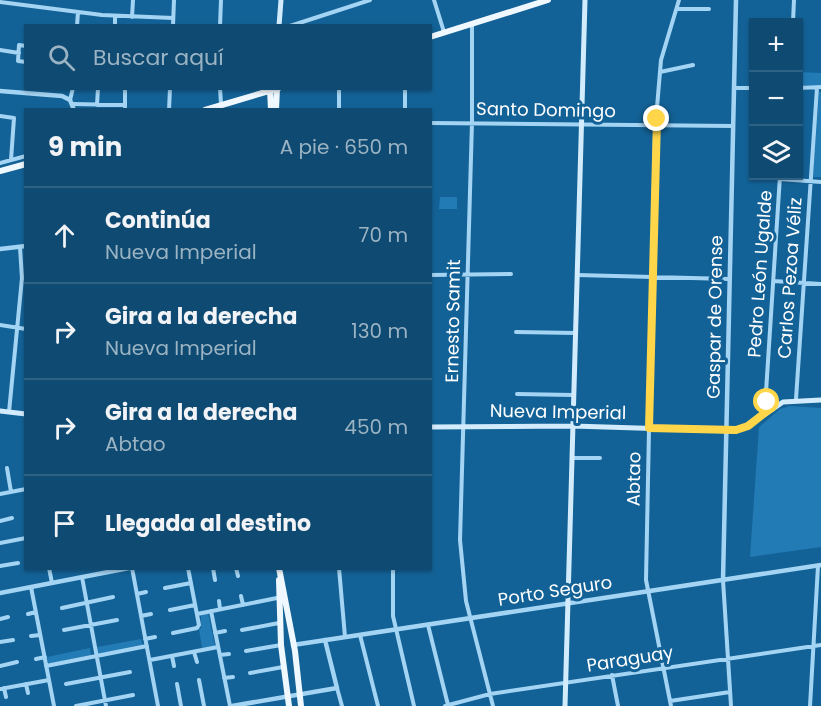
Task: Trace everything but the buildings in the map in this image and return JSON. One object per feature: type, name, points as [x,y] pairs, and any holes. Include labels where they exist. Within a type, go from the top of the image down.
[{"type":"main road","points":[[279,24],[280,0]]},
{"type":"main road","points":[[432,36],[527,3],[548,0]]},
{"type":"main road","points":[[565,706],[585,0]]},
{"type":"main road","points":[[250,94],[257,90]]},
{"type":"main road","points":[[210,108],[250,94],[270,90]]},
{"type":"main road","points":[[271,108],[275,90]]},
{"type":"main road","points":[[275,90],[276,108]]},
{"type":"main road","points":[[0,171],[24,165]]},
{"type":"main road","name":"Nueva Imperial","points":[[432,427],[573,426],[726,430],[745,428],[771,408],[796,399],[821,400]]},
{"type":"main road","points":[[0,411],[24,414]]},
{"type":"main road","points":[[279,570],[277,598],[289,706]]},
{"type":"main road","points":[[279,570],[301,706]]},
{"type":"street","points":[[43,8],[44,0]]},
{"type":"street","points":[[132,17],[133,0]]},
{"type":"street","points":[[173,24],[174,0]]},
{"type":"street","points":[[220,24],[221,0]]},
{"type":"street","points":[[296,24],[370,0]]},
{"type":"street","points":[[434,0],[444,33]]},
{"type":"street","name":"Abtao","points":[[671,703],[646,575],[656,125],[660,72],[679,0]]},
{"type":"street","name":"Gaspar de Orense","points":[[731,706],[726,658],[723,580],[736,0]]},
{"type":"street","points":[[792,18],[794,0]]},
{"type":"street","points":[[0,2],[116,16],[173,18]]},
{"type":"street","points":[[676,9],[709,9]]},
{"type":"street","points":[[77,24],[78,12]]},
{"type":"street","points":[[115,24],[116,16]]},
{"type":"street","name":"Ernesto Samit","points":[[472,24],[472,122],[460,550],[470,618],[493,706]]},
{"type":"street","points":[[24,46],[20,45],[18,62],[24,62]]},
{"type":"street","points":[[0,50],[19,53]]},
{"type":"street","points":[[660,72],[693,65]]},
{"type":"street","points":[[734,88],[749,88]]},
{"type":"street","points":[[803,88],[819,88]]},
{"type":"street","name":"Carlos Pezoa Véliz","points":[[796,399],[810,181],[819,88]]},
{"type":"street","points":[[72,105],[73,90]]},
{"type":"street","points":[[97,105],[98,90]]},
{"type":"street","points":[[0,91],[59,95],[72,105],[125,107],[126,90]]},
{"type":"street","points":[[169,108],[170,90]]},
{"type":"street","points":[[220,90],[221,104]]},
{"type":"street","points":[[339,90],[339,108]]},
{"type":"street","points":[[405,90],[405,108]]},
{"type":"street","points":[[0,116],[14,118],[11,160]]},
{"type":"street","name":"Santo Domingo","points":[[432,123],[733,126]]},
{"type":"street","points":[[0,163],[24,157]]},
{"type":"street","name":"Pedro León Ugalde","points":[[771,408],[766,392],[780,180]]},
{"type":"street","points":[[802,180],[821,182]]},
{"type":"street","points":[[0,249],[23,246],[9,412]]},
{"type":"street","points":[[432,275],[511,274]]},
{"type":"street","points":[[576,275],[729,279]]},
{"type":"street","points":[[773,281],[821,284]]},
{"type":"street","points":[[0,325],[24,329]]},
{"type":"street","points":[[516,332],[575,333]]},
{"type":"street","points":[[517,394],[573,395]]},
{"type":"street","points":[[572,458],[600,459]]},
{"type":"street","points":[[7,468],[11,492]]},
{"type":"street","points":[[0,494],[24,489]]},
{"type":"street","points":[[0,521],[12,518]]},
{"type":"street","points":[[0,543],[24,538]]},
{"type":"street","points":[[0,566],[18,563]]},
{"type":"street","points":[[810,706],[819,565]]},
{"type":"street","name":"Porto Seguro","points":[[293,645],[819,565]]},
{"type":"street","points":[[49,570],[52,583]]},
{"type":"street","points":[[0,593],[114,570]]},
{"type":"street","points":[[131,570],[158,706]]},
{"type":"street","points":[[173,633],[197,628],[197,614],[188,570]]},
{"type":"street","points":[[213,570],[215,580]]},
{"type":"street","points":[[236,570],[238,576]]},
{"type":"street","points":[[339,570],[345,637]]},
{"type":"street","points":[[393,570],[395,630],[414,706]]},
{"type":"street","points":[[82,577],[106,706]]},
{"type":"street","points":[[165,588],[191,583]]},
{"type":"street","points":[[31,587],[54,706]]},
{"type":"street","points":[[137,594],[146,592]]},
{"type":"street","points":[[242,596],[243,605]]},
{"type":"street","points":[[62,608],[113,597]]},
{"type":"street","points":[[197,614],[277,598]]},
{"type":"street","points":[[219,601],[220,609]]},
{"type":"street","points":[[170,610],[195,605]]},
{"type":"street","points":[[211,611],[231,706],[337,688]]},
{"type":"street","points":[[28,614],[36,612]]},
{"type":"street","points":[[141,616],[151,614]]},
{"type":"street","points":[[0,619],[8,617]]},
{"type":"street","points":[[64,630],[117,620]]},
{"type":"street","points":[[242,630],[279,623]]},
{"type":"street","points":[[428,625],[447,706]]},
{"type":"street","points":[[215,633],[225,631]]},
{"type":"street","points":[[31,636],[40,635]]},
{"type":"street","points":[[360,635],[378,706]]},
{"type":"street","points":[[145,639],[154,637]]},
{"type":"street","points":[[0,642],[13,640]]},
{"type":"street","points":[[325,640],[342,706]]},
{"type":"street","points":[[246,651],[281,645]]},
{"type":"street","name":"Paraguay","points":[[447,706],[490,694],[821,645]]},
{"type":"street","points":[[46,666],[147,646]]},
{"type":"street","points":[[150,660],[218,647]]},
{"type":"street","points":[[194,652],[197,662]]},
{"type":"street","points":[[220,655],[229,654]]},
{"type":"street","points":[[172,656],[174,666]]},
{"type":"street","points":[[36,659],[45,657]]},
{"type":"street","points":[[0,666],[17,662]]},
{"type":"street","points":[[250,673],[283,667]]},
{"type":"street","points":[[66,684],[129,672]]},
{"type":"street","points":[[612,675],[618,706]]},
{"type":"street","points":[[224,678],[233,677]]},
{"type":"street","points":[[6,698],[2,688],[49,680]]},
{"type":"street","points":[[199,680],[204,706]]},
{"type":"street","points":[[26,684],[28,693]]},
{"type":"street","points":[[177,684],[181,706]]},
{"type":"street","points":[[671,703],[730,692]]},
{"type":"street","points":[[76,706],[133,695]]},
{"type":"shaded area","points":[[803,72],[821,73],[821,85],[803,86]]},
{"type":"shaded area","points":[[819,92],[821,92],[821,177],[813,177]]},
{"type":"shaded area","points":[[440,197],[457,197],[457,209],[439,209]]},
{"type":"shaded area","points":[[790,406],[821,408],[821,547],[750,557],[759,427],[780,409]]},
{"type":"shaded area","points":[[208,613],[215,646],[202,648],[199,629],[201,628],[201,615]]},
{"type":"shaded area","points":[[141,639],[143,646],[98,654],[97,647]]},
{"type":"shaded area","points":[[90,648],[91,655],[48,664],[47,657]]},
{"type":"route","points":[[657,119],[649,428],[740,430],[771,408],[767,402]]}]
